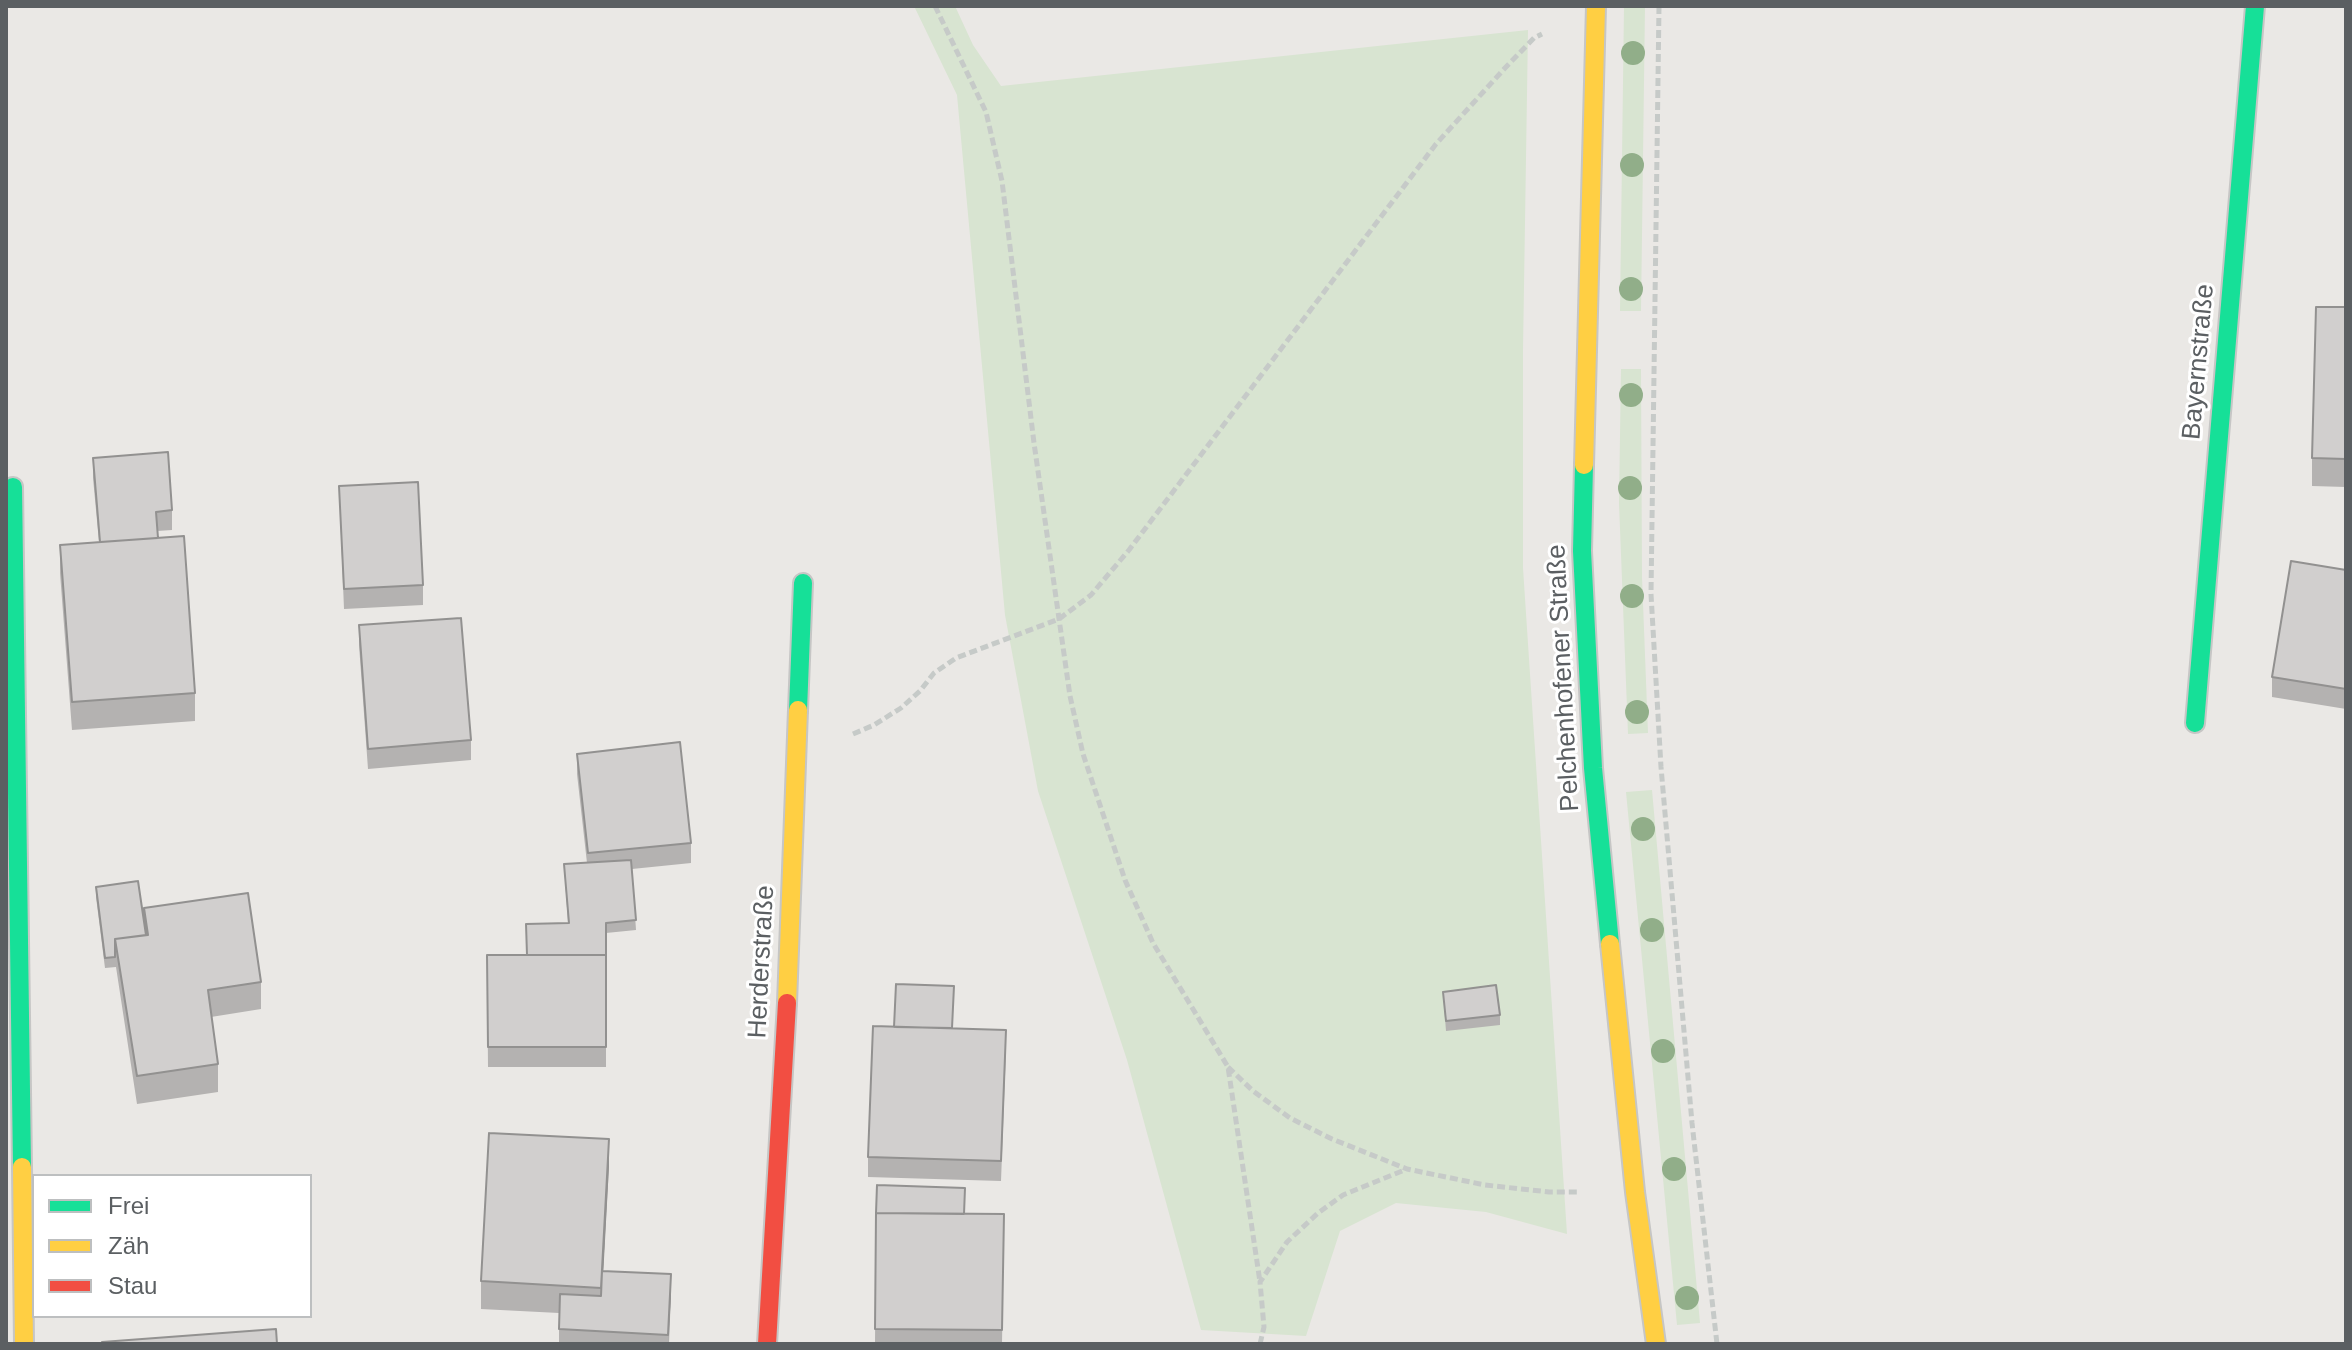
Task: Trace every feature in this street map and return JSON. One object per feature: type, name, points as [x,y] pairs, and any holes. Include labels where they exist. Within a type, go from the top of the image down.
[{"type":"street","name":"Bayernstraße","points":[[2195,723],[2255,6]]},
{"type":"street","name":"Pelchenhofener Straße","points":[[1596,11],[1582,551],[1593,768],[1635,1192],[1656,1344]]},
{"type":"street","points":[[13,487],[24,1344]]},
{"type":"street","name":"Herderstraße","points":[[767,1344],[789,973],[803,583]]},
{"type":"path","points":[[935,6],[986,112],[1002,181],[1070,696],[1083,754],[1125,880],[1153,943],[1228,1067],[1253,1091],[1290,1118],[1332,1139],[1407,1169],[1485,1185],[1549,1192],[1635,1192]]},
{"type":"path","points":[[1659,6],[1651,594],[1661,767],[1691,1108],[1717,1344]]},
{"type":"path","points":[[901,708],[934,673],[956,658],[991,642],[1059,619],[1091,595],[1129,550],[1436,144],[1534,38],[1596,11]]},
{"type":"path","points":[[1228,1067],[1260,1282],[1264,1319],[1260,1344]]},
{"type":"path","points":[[1260,1282],[1287,1242],[1318,1213],[1343,1195],[1407,1169]]},
{"type":"green space","points":[[914,6],[955,6],[973,45],[1001,86],[1528,30],[1523,568],[1567,1234],[1486,1212],[1396,1203],[1340,1231],[1306,1336],[1201,1330],[1127,1060],[1038,791],[1005,615],[957,95]]},
{"type":"green space","points":[[1624,6],[1645,6],[1641,311],[1620,311]]},
{"type":"green space","points":[[1621,369],[1641,369],[1642,577],[1648,733],[1628,734],[1619,503]]},
{"type":"green space","points":[[1652,790],[1700,1323],[1677,1325],[1626,792]]},
{"type":"building","points":[[2316,307],[2346,307],[2346,459],[2312,458]]},
{"type":"building","points":[[168,452],[172,510],[156,512],[158,538],[100,542],[93,458]]},
{"type":"building","points":[[418,482],[423,585],[344,589],[339,486]]},
{"type":"building","points":[[184,536],[195,693],[72,702],[60,545]]},
{"type":"building","points":[[2291,561],[2346,570],[2346,689],[2272,677]]},
{"type":"building","points":[[461,618],[471,740],[368,749],[359,625]]},
{"type":"building","points":[[680,742],[691,843],[588,853],[577,754]]},
{"type":"building","points":[[631,860],[636,920],[606,923],[606,955],[527,955],[526,924],[569,923],[564,864]]},
{"type":"building","points":[[138,881],[146,935],[115,939],[115,957],[105,958],[96,887]]},
{"type":"building","points":[[248,893],[261,982],[208,990],[218,1064],[137,1076],[115,939],[148,935],[144,908]]},
{"type":"building","points":[[487,955],[606,955],[606,1047],[488,1047]]},
{"type":"building","points":[[896,984],[954,986],[952,1028],[894,1027]]},
{"type":"building","points":[[1496,985],[1500,1015],[1446,1021],[1443,992]]},
{"type":"building","points":[[873,1026],[1006,1030],[1001,1161],[868,1157]]},
{"type":"building","points":[[489,1133],[609,1139],[601,1288],[481,1281]]},
{"type":"building","points":[[877,1185],[965,1188],[964,1214],[876,1213]]},
{"type":"building","points":[[876,1213],[1004,1214],[1002,1330],[875,1329]]},
{"type":"building","points":[[602,1271],[671,1274],[668,1335],[559,1329],[560,1294],[601,1296]]},
{"type":"building","points":[[276,1329],[277,1344],[102,1344],[102,1342]]},
{"type":"traffic: fast","points":[[2195,723],[2255,6]]},
{"type":"traffic: fast","points":[[1584,465],[1582,551],[1593,768],[1610,944]]},
{"type":"traffic: fast","points":[[13,487],[22,1167]]},
{"type":"traffic: fast","points":[[798,710],[803,583]]},
{"type":"traffic: slow","points":[[1584,465],[1596,6]]},
{"type":"traffic: slow","points":[[787,1003],[798,710]]},
{"type":"traffic: slow","points":[[1610,944],[1635,1192],[1656,1344]]},
{"type":"traffic: slow","points":[[22,1167],[24,1344]]},
{"type":"traffic: jam","points":[[767,1344],[787,1003]]}]
